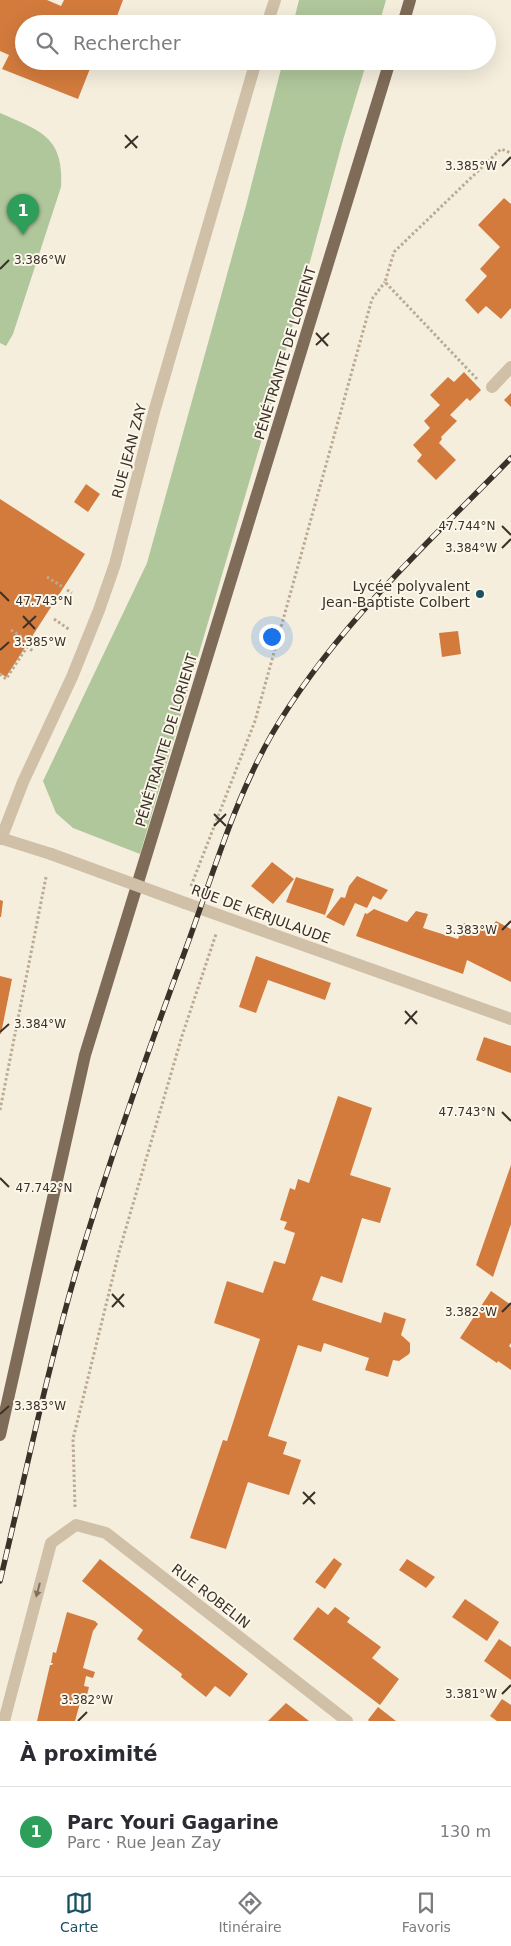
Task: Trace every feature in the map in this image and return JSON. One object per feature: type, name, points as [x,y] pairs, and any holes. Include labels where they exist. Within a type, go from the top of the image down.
[{"type":"main road","points":[[406,15],[410,0]]},
{"type":"main road","name":"PÉNÉTRANTE DE LORIENT","points":[[0,1435],[84,1055],[387,70]]},
{"type":"street","points":[[270,15],[275,0]]},
{"type":"street","name":"RUE JEAN ZAY","points":[[1,838],[21,785],[72,677],[106,592],[154,412],[253,70]]},
{"type":"street","points":[[492,387],[511,367]]},
{"type":"street","name":"RUE DE KERJULAUDE","points":[[1,838],[51,854],[511,1019]]},
{"type":"street","points":[[4,1721],[51,1543],[76,1525]]},
{"type":"street","name":"RUE ROBELIN","points":[[76,1525],[106,1533],[347,1721]]},
{"type":"path","points":[[185,903],[255,721],[372,299],[385,282],[394,252],[501,149],[511,153]]},
{"type":"path","points":[[385,282],[478,381],[492,387]]},
{"type":"path","points":[[47,576],[63,587]]},
{"type":"path","points":[[67,590],[72,593]]},
{"type":"path","points":[[54,619],[70,630]]},
{"type":"path","points":[[12,630],[27,640]]},
{"type":"path","points":[[32,643],[36,646]]},
{"type":"path","points":[[0,674],[6,679],[27,647],[33,651]]},
{"type":"path","points":[[0,1110],[46,877]]},
{"type":"path","points":[[76,1525],[73,1439],[119,1252],[182,1036],[222,916]]},
{"type":"green space","points":[[299,0],[386,0],[382,15],[295,15]]},
{"type":"green space","points":[[281,70],[364,70],[343,140],[261,442],[140,854],[73,828],[56,813],[43,781],[147,563],[246,206]]},
{"type":"green space","points":[[0,113],[27,125],[47,138],[54,146],[61,170],[61,187],[13,334],[6,346],[0,343]]},
{"type":"building","points":[[0,0],[47,0],[61,6],[64,0],[123,0],[117,15],[15,15],[15,70],[89,70],[78,99],[2,69],[9,55],[0,51]]},
{"type":"building","points":[[504,198],[511,204],[511,308],[501,319],[486,306],[478,314],[465,300],[487,276],[480,269],[500,247],[478,225]]},
{"type":"building","points":[[464,372],[481,390],[470,401],[467,398],[450,415],[457,421],[441,437],[442,439],[439,443],[456,460],[436,480],[417,461],[422,455],[413,445],[430,428],[424,421],[440,405],[430,395],[448,377],[454,382]]},
{"type":"building","points":[[511,393],[511,407],[504,400]]},
{"type":"building","points":[[86,484],[100,494],[88,512],[74,502]]},
{"type":"building","points":[[0,499],[85,554],[6,677],[0,673]]},
{"type":"building","points":[[458,631],[461,654],[442,657],[439,633]]},
{"type":"building","points":[[272,862],[294,879],[273,904],[251,886]]},
{"type":"building","points":[[357,876],[388,890],[381,900],[373,896],[367,908],[355,903],[344,926],[326,917],[341,897],[345,898],[349,886]]},
{"type":"building","points":[[296,877],[334,889],[325,915],[286,902]]},
{"type":"building","points":[[0,900],[3,901],[1,917],[0,917]]},
{"type":"building","points":[[374,909],[407,922],[416,911],[428,914],[423,928],[458,939],[464,923],[488,932],[496,921],[511,929],[511,982],[467,960],[463,974],[356,936],[365,913],[367,914]]},
{"type":"building","points":[[256,956],[331,983],[325,1000],[268,980],[256,1013],[239,1007]]},
{"type":"building","points":[[0,976],[12,979],[1,1034],[0,1034]]},
{"type":"building","points":[[484,1037],[511,1046],[511,1073],[476,1060]]},
{"type":"building","points":[[338,1096],[372,1108],[350,1175],[391,1188],[380,1223],[362,1218],[342,1283],[321,1276],[312,1300],[381,1323],[384,1312],[406,1319],[401,1335],[410,1343],[410,1352],[399,1361],[393,1360],[388,1377],[365,1370],[369,1358],[324,1343],[321,1352],[298,1345],[268,1436],[287,1442],[283,1454],[301,1460],[289,1495],[248,1482],[226,1549],[190,1538],[223,1440],[227,1441],[260,1339],[214,1323],[227,1281],[263,1293],[274,1261],[285,1264],[295,1233],[284,1229],[287,1222],[280,1220],[290,1188],[295,1190],[298,1179],[309,1183]]},
{"type":"building","points":[[511,1165],[511,1224],[493,1277],[476,1265]]},
{"type":"building","points":[[491,1291],[511,1305],[511,1343],[509,1346],[511,1348],[511,1370],[498,1361],[497,1363],[460,1338]]},
{"type":"building","points":[[334,1558],[342,1564],[325,1589],[315,1582]]},
{"type":"building","points":[[100,1559],[248,1674],[230,1697],[215,1686],[206,1697],[181,1677],[182,1674],[137,1639],[143,1630],[82,1581]]},
{"type":"building","points":[[407,1559],[435,1577],[426,1588],[399,1570]]},
{"type":"building","points":[[465,1599],[499,1622],[487,1641],[452,1617]]},
{"type":"building","points":[[318,1607],[328,1615],[335,1607],[350,1618],[347,1622],[381,1647],[372,1658],[399,1679],[380,1705],[293,1639]]},
{"type":"building","points":[[67,1612],[95,1621],[98,1624],[93,1631],[83,1668],[95,1672],[93,1678],[86,1676],[84,1686],[89,1687],[85,1703],[80,1703],[75,1721],[37,1721],[50,1665],[53,1663],[51,1663],[53,1652],[56,1653]]},
{"type":"building","points":[[499,1639],[511,1647],[511,1680],[484,1661]]},
{"type":"building","points":[[502,1699],[511,1705],[511,1721],[497,1721],[490,1716]]},
{"type":"building","points":[[286,1703],[309,1721],[268,1721]]},
{"type":"building","points":[[378,1707],[396,1721],[369,1721]]},
{"type":"railway","points":[[0,1581],[56,1346],[89,1228],[142,1069],[234,813],[246,786],[272,734],[297,695],[352,623],[414,556],[511,458]]},
{"type":"place","name":"Parc Youri Gagarine","points":[[23,235]]},
{"type":"place","name":"Lycée polyvalent Jean-Baptiste Colbert","points":[[480,594]]}]
